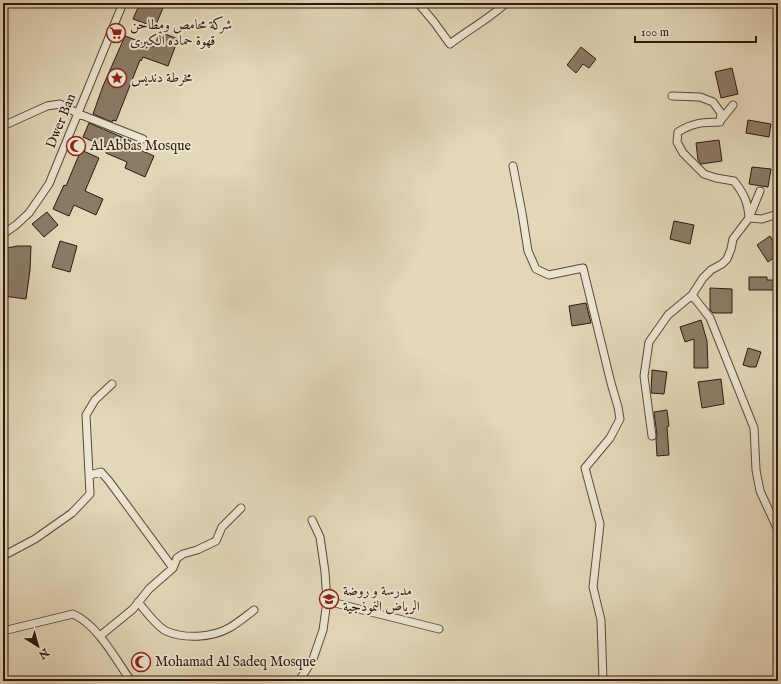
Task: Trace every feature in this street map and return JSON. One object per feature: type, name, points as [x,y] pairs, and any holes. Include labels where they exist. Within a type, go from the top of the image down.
[{"type":"street","name":"Dwer Ban","points":[[3,234],[23,219],[49,184],[123,3]]},
{"type":"street","points":[[418,3],[450,44],[506,3]]},
{"type":"street","points":[[672,96],[700,97],[713,102],[721,113],[720,122]]},
{"type":"street","points":[[3,126],[53,104],[60,104],[78,114],[143,139]]},
{"type":"street","points":[[720,122],[733,104]]},
{"type":"street","points":[[720,122],[705,122],[688,125],[678,132],[677,142],[683,153],[704,174],[734,181],[749,205],[749,218]]},
{"type":"street","points":[[512,166],[528,251],[536,269],[549,275],[583,268],[618,407],[620,420],[610,438],[585,468],[600,524],[593,587],[601,620],[603,681]]},
{"type":"street","points":[[652,436],[644,376],[649,342],[668,315],[692,295],[710,270],[722,264],[727,259],[733,239],[749,218],[760,191]]},
{"type":"street","points":[[749,218],[762,219],[778,214]]},
{"type":"street","points":[[692,295],[710,318],[754,428],[756,470],[760,490],[778,530]]},
{"type":"street","points":[[3,556],[35,539],[72,513],[90,494],[86,415],[95,400],[112,384]]},
{"type":"street","points":[[90,475],[101,472],[173,568]]},
{"type":"street","points":[[100,636],[133,609],[149,589],[173,568],[177,558],[183,554],[216,542],[222,527],[241,508]]},
{"type":"street","points":[[299,681],[313,659],[323,630],[326,601],[325,572],[320,537],[312,520]]},
{"type":"street","points":[[326,601],[439,629]]},
{"type":"street","points":[[138,602],[165,630],[180,634],[199,636],[228,629],[254,610]]},
{"type":"street","points":[[3,631],[74,614],[80,617],[100,636],[131,681]]},
{"type":"building","points":[[140,3],[165,3],[155,27],[133,19]]},
{"type":"building","points":[[160,32],[178,39],[168,66],[143,57],[141,61],[140,60],[116,121],[113,120],[112,122],[93,114],[103,86],[125,36],[154,47]]},
{"type":"building","points":[[581,47],[596,59],[589,68],[583,64],[576,73],[567,65]]},
{"type":"building","points":[[732,68],[738,94],[721,98],[715,72]]},
{"type":"building","points":[[748,120],[771,124],[769,137],[746,133]]},
{"type":"building","points":[[89,123],[131,141],[129,145],[154,156],[145,177],[125,168],[127,162],[106,153],[108,148],[83,137]]},
{"type":"building","points":[[719,140],[722,161],[701,164],[698,160],[696,143]]},
{"type":"building","points":[[81,150],[99,158],[85,191],[103,199],[96,215],[74,205],[69,216],[53,209],[64,185],[66,186]]},
{"type":"building","points":[[752,167],[771,169],[768,187],[749,184]]},
{"type":"building","points":[[47,212],[58,225],[44,237],[32,224]]},
{"type":"building","points":[[674,221],[694,225],[690,244],[670,239]]},
{"type":"building","points":[[770,236],[778,249],[778,255],[768,262],[757,245]]},
{"type":"building","points":[[60,241],[77,246],[70,272],[52,267]]},
{"type":"building","points":[[17,246],[31,246],[30,270],[26,299],[3,296],[3,249]]},
{"type":"building","points":[[749,277],[767,277],[767,280],[778,280],[778,290],[749,290]]},
{"type":"building","points":[[710,288],[732,289],[732,313],[713,313],[710,310]]},
{"type":"building","points":[[586,303],[591,323],[572,326],[569,306]]},
{"type":"building","points":[[701,320],[707,341],[708,368],[694,368],[694,339],[685,342],[680,327]]},
{"type":"building","points":[[748,348],[761,352],[756,367],[743,365]]},
{"type":"building","points":[[652,370],[667,372],[664,394],[651,393]]},
{"type":"building","points":[[721,379],[724,404],[702,408],[698,382]]},
{"type":"building","points":[[667,410],[669,426],[667,427],[669,455],[657,456],[657,435],[654,412]]},
{"type":"place","name":"شركة محامص ومطاحن قهوة حماده الكبرى","points":[[116,33]]},
{"type":"place","name":"مخرطة دنديس","points":[[117,78]]},
{"type":"place","name":"Al Abbas Mosque","points":[[76,146]]},
{"type":"place","name":"مدرسة و روضة الرياض النموذجية","points":[[329,599]]},
{"type":"place","name":"Mohamad Al Sadeq Mosque","points":[[141,662]]}]
